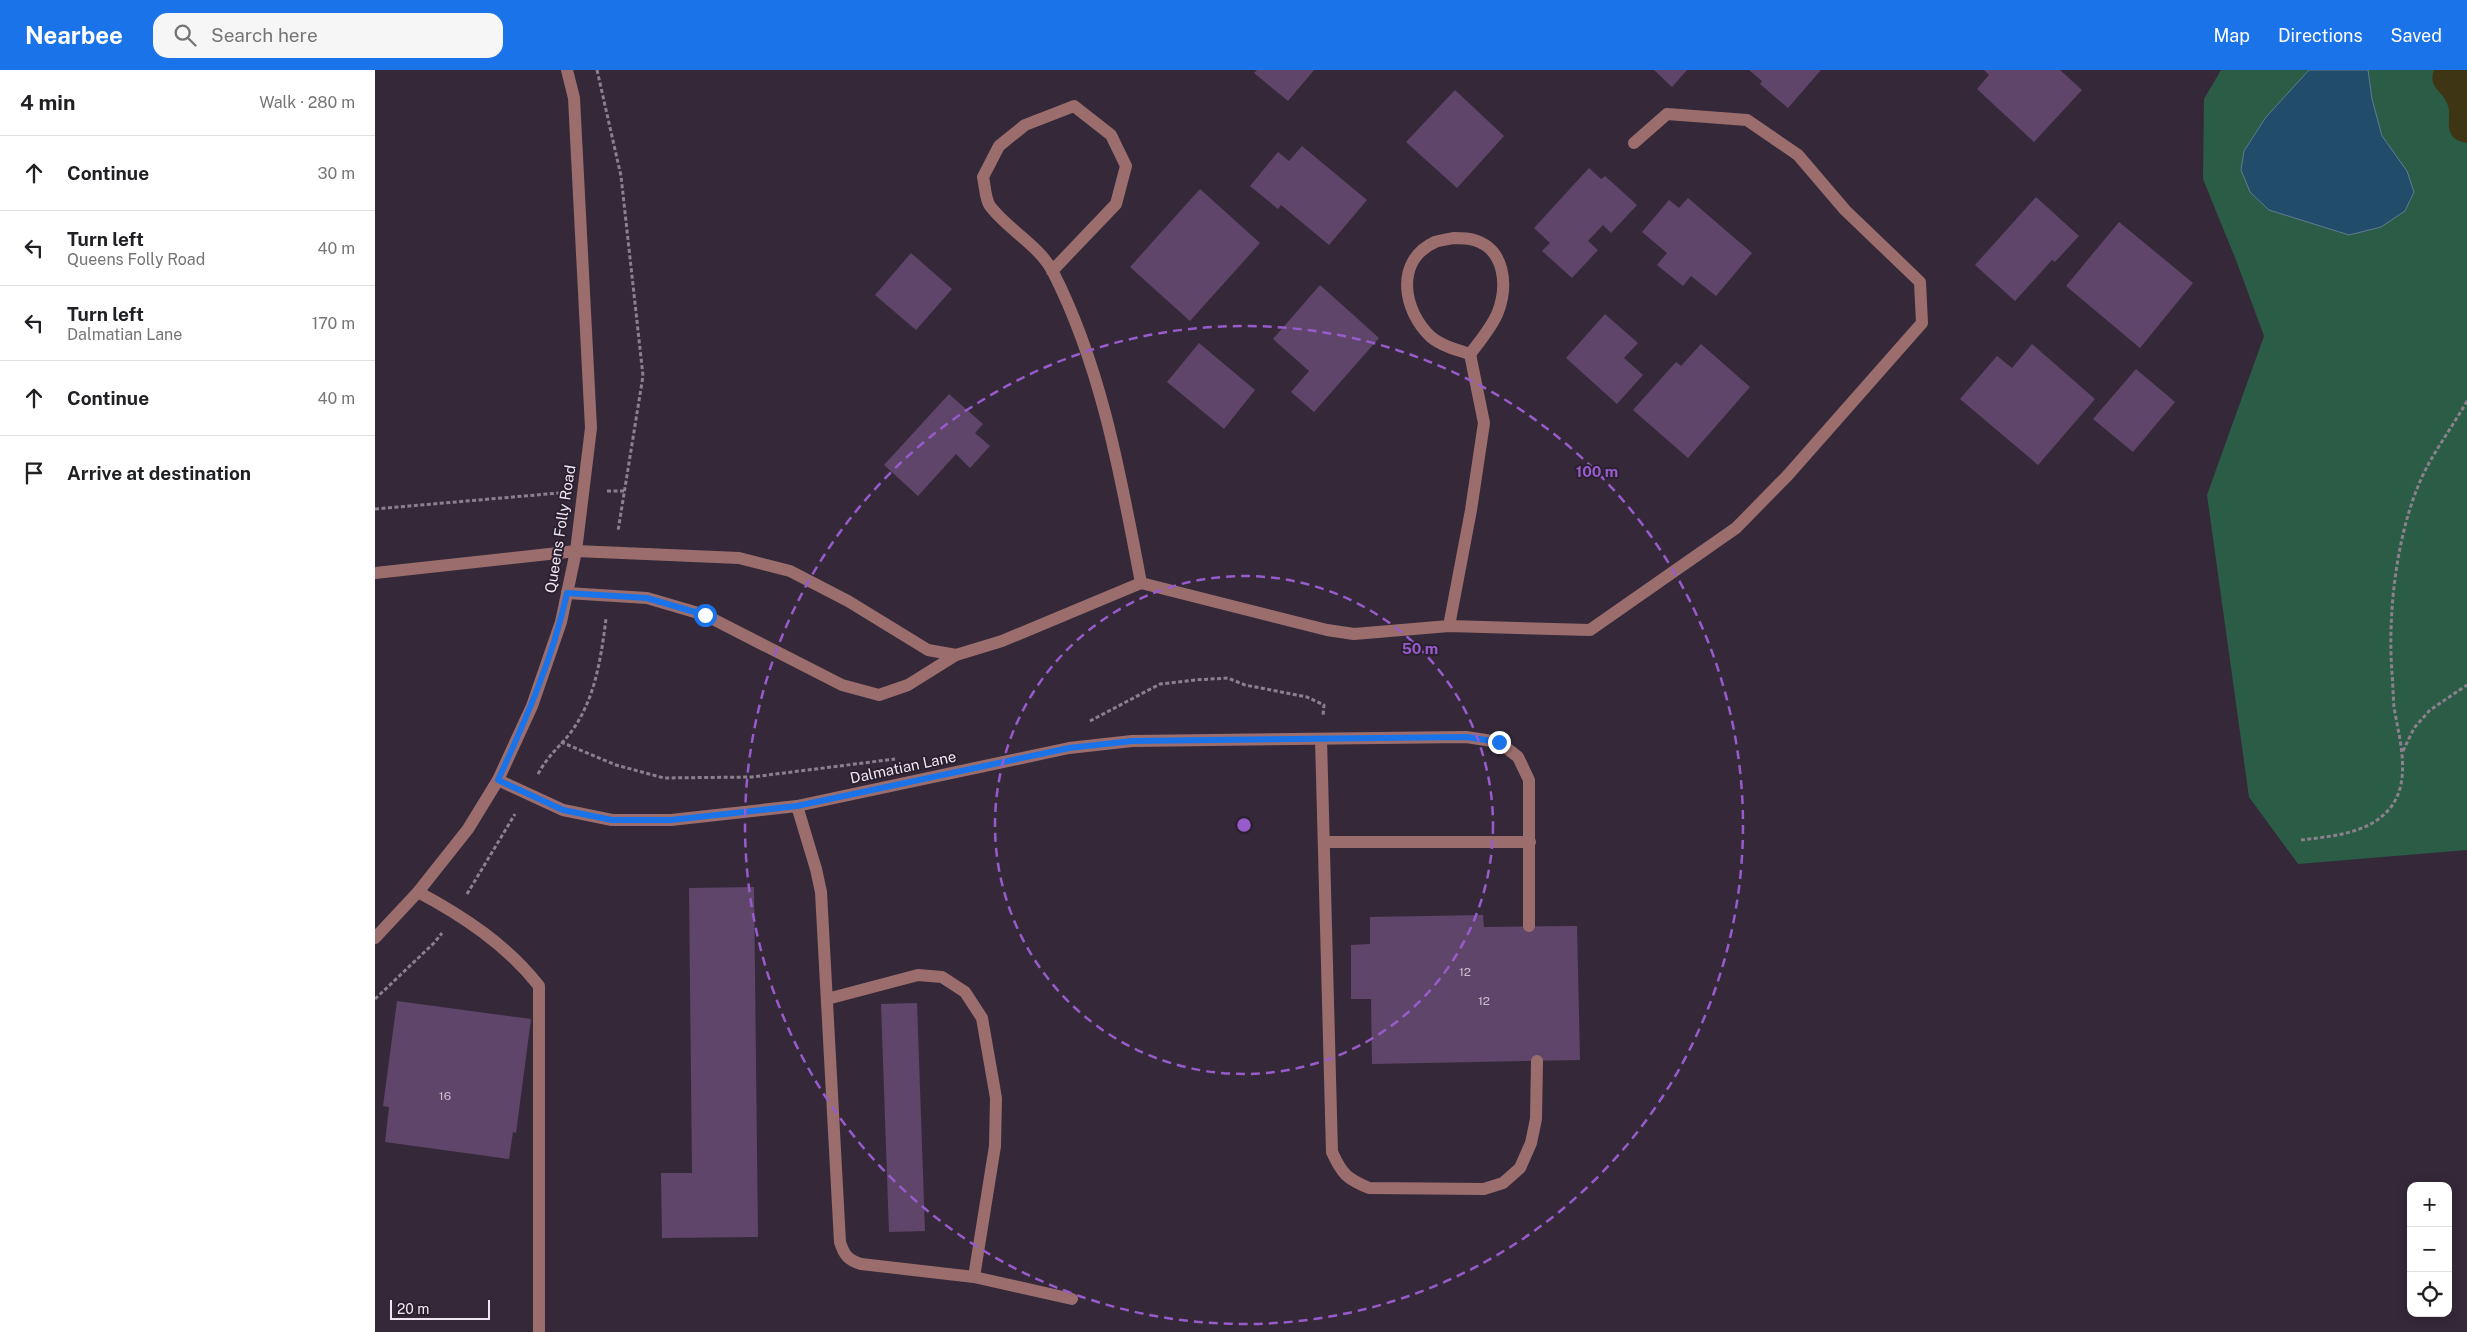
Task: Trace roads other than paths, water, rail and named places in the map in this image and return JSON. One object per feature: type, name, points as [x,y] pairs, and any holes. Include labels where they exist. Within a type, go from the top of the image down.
[{"type":"street","name":"Queens Folly Road","points":[[375,938],[418,892],[468,829],[498,780],[532,706],[561,622],[576,551],[591,428],[574,98],[567,70]]},
{"type":"street","points":[[1052,271],[1116,204],[1126,166],[1111,136],[1074,106],[1025,125],[999,146],[983,177],[989,205],[1039,255],[1052,271],[1077,328],[1096,384],[1119,470],[1141,583]]},
{"type":"street","points":[[567,593],[647,598],[705,615],[842,685],[879,695],[908,685],[956,655],[1002,641],[1141,583],[1327,630],[1354,634],[1449,626],[1590,630],[1736,528],[1788,475],[1922,323],[1920,282],[1845,210],[1798,155],[1747,120],[1667,114],[1634,142]]},
{"type":"street","points":[[1449,626],[1471,510],[1484,423],[1470,354],[1498,312],[1503,292],[1503,275],[1495,252],[1474,240],[1454,238],[1435,242],[1418,255],[1409,269],[1406,284],[1409,304],[1431,337],[1446,346],[1470,354]]},
{"type":"street","points":[[375,573],[576,551],[739,558],[790,571],[848,601],[928,650],[956,655]]},
{"type":"street","name":"Dalmatian Lane","points":[[498,780],[563,810],[612,820],[671,820],[797,806],[1069,748],[1132,741],[1466,737],[1499,742],[1518,757],[1529,780],[1529,926]]},
{"type":"street","points":[[1321,739],[1332,1152],[1341,1172],[1352,1182],[1369,1188],[1484,1189],[1503,1183],[1520,1168],[1531,1143],[1536,1118],[1537,1061]]},
{"type":"street","points":[[797,806],[817,869],[821,892],[840,1242],[844,1254],[851,1261],[861,1264],[974,1277],[1072,1299]]},
{"type":"street","points":[[1324,842],[1530,842]]},
{"type":"street","points":[[418,892],[456,913],[520,962],[539,986],[539,1332]]},
{"type":"street","points":[[827,999],[918,975],[943,977],[965,992],[982,1018],[996,1098],[995,1146],[974,1277]]},
{"type":"water","points":[[2309,70],[2368,70],[2372,99],[2382,136],[2407,171],[2414,192],[2405,211],[2381,227],[2349,235],[2269,210],[2250,192],[2241,170],[2244,151],[2266,117]]}]
